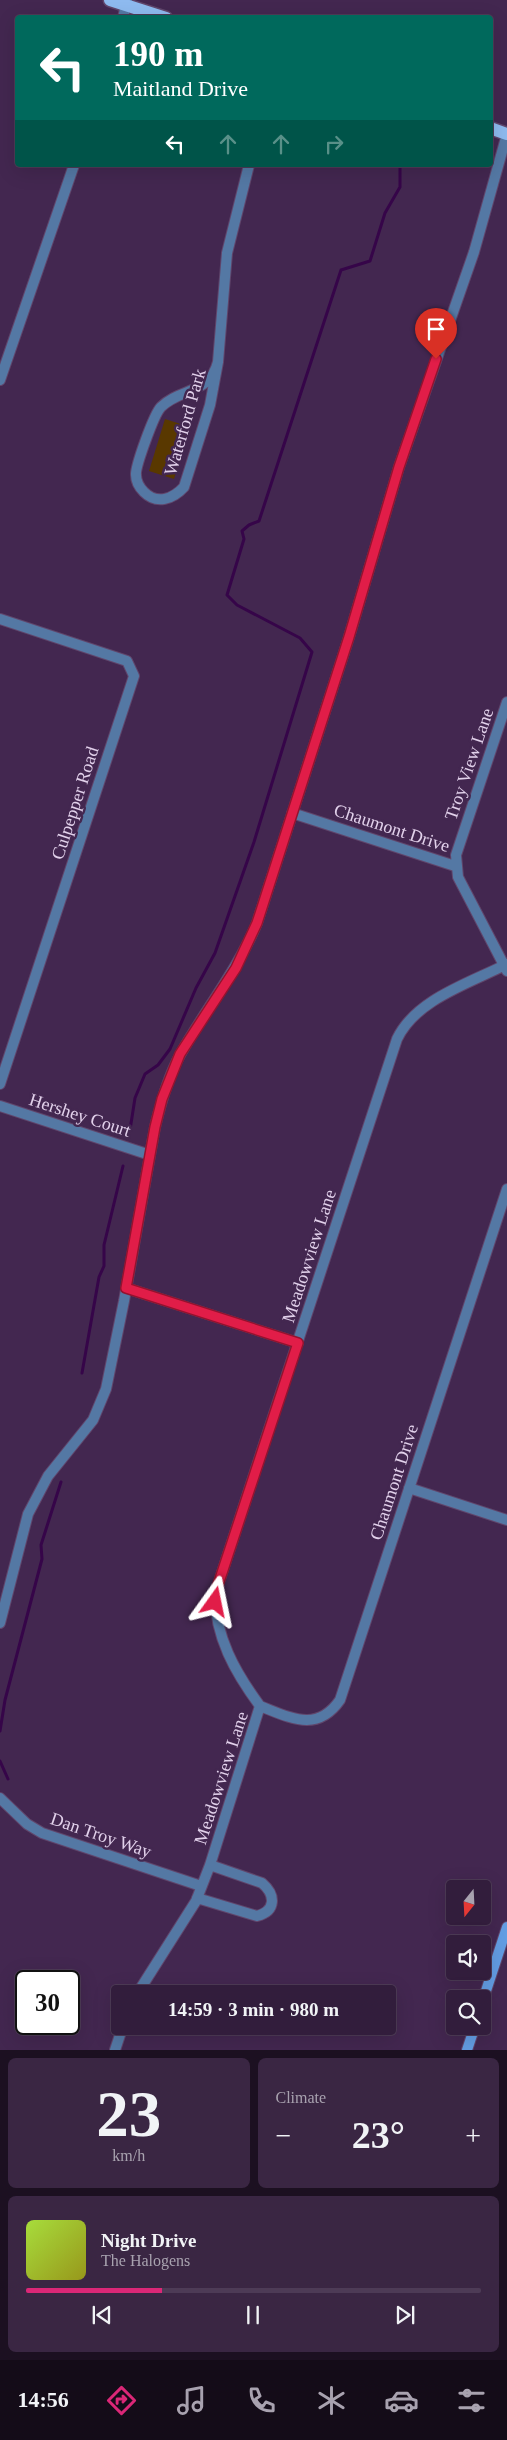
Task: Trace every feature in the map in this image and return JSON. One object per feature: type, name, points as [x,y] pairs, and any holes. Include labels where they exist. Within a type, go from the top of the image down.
[{"type":"main road","points":[[110,0],[156,15]]},
{"type":"main road","points":[[493,129],[507,134]]},
{"type":"street","points":[[0,1623],[4,1590],[28,1514],[37,1495],[60,1459],[83,1434],[100,1405],[106,1388],[162,1099],[180,1054],[236,968],[248,946],[349,637],[399,467],[474,252],[507,134]]},
{"type":"street","points":[[0,380],[73,167]]},
{"type":"street","name":"Waterford Park","points":[[218,362],[215,375],[198,387],[161,407],[154,418],[135,473],[138,485],[146,494],[158,499],[167,499],[176,495],[184,487],[210,405],[218,362],[227,253],[248,167]]},
{"type":"street","name":"Culpepper Road","points":[[0,621],[127,660],[134,676],[0,1084]]},
{"type":"street","name":"Troy View Lane","points":[[456,866],[460,841],[507,702]]},
{"type":"street","name":"Chaumont Drive","points":[[292,813],[456,866],[458,877],[506,967]]},
{"type":"street","name":"Meadowview Lane","points":[[142,1985],[197,1898],[210,1865],[260,1706],[224,1648],[216,1619],[215,1594],[402,1029],[417,1012],[449,992],[506,967]]},
{"type":"street","name":"Hershey Court","points":[[0,1106],[150,1155]]},
{"type":"street","name":"Chaumont Drive","points":[[260,1706],[296,1720],[310,1720],[326,1715],[340,1700],[507,1189]]},
{"type":"street","points":[[126,1288],[298,1343]]},
{"type":"street","points":[[409,1488],[507,1520]]},
{"type":"street","name":"Dan Troy Way","points":[[0,1798],[27,1824],[50,1836],[201,1886]]},
{"type":"street","points":[[197,1898],[257,1916],[266,1914],[271,1907],[272,1898],[268,1888],[262,1883],[210,1865]]},
{"type":"street","points":[[486,1990],[507,1927]]},
{"type":"street","points":[[115,2050],[120,2035]]},
{"type":"street","points":[[467,2050],[472,2035]]},
{"type":"shaded area","points":[[165,419],[190,427],[174,479],[149,471]]},
{"type":"waterway","points":[[130,1130],[135,1098],[145,1074],[158,1065],[170,1049],[196,988],[215,953],[254,842],[312,652],[300,638],[237,605],[227,595],[244,539],[242,531],[249,525],[259,521],[341,270],[370,261],[385,213],[400,187],[400,167]]},
{"type":"waterway","points":[[82,1373],[99,1277],[104,1266],[104,1245],[123,1166]]},
{"type":"waterway","points":[[0,1731],[5,1700],[42,1559],[41,1545],[61,1482]]},
{"type":"waterway","points":[[0,1761],[8,1779]]},
{"type":"route","points":[[215,1602],[215,1594],[298,1343],[126,1288],[155,1127],[162,1099],[180,1054],[236,968],[248,946],[257,923],[349,637],[399,467],[436,359]]}]
